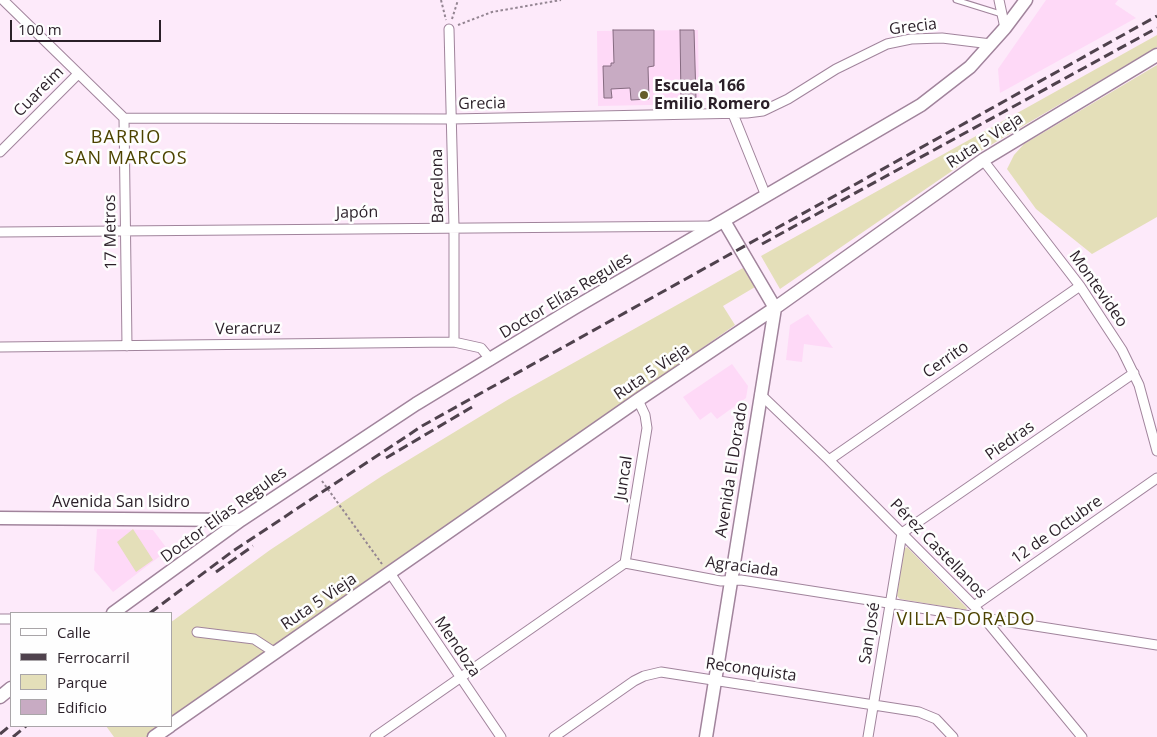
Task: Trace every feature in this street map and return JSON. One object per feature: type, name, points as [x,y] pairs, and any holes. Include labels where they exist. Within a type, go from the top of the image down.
[{"type":"street","points":[[999,0],[1005,28]]},
{"type":"street","name":"Doctor Elías Regules","points":[[114,612],[241,520],[416,404],[574,308],[921,105],[970,66],[1005,28],[1026,0]]},
{"type":"street","points":[[4,3],[124,118]]},
{"type":"street","name":"Barcelona","points":[[449,29],[454,227],[454,342]]},
{"type":"street","name":"Grecia","points":[[124,118],[452,119],[732,114],[763,111],[887,44],[911,39],[942,38],[991,44]]},
{"type":"street","name":"Ruta 5 Vieja","points":[[172,724],[638,400],[775,308],[983,160],[1157,55]]},
{"type":"street","name":"Cuareim","points":[[0,152],[78,74]]},
{"type":"street","points":[[732,114],[766,196]]},
{"type":"street","name":"17 Metros","points":[[124,118],[127,346]]},
{"type":"street","name":"Montevideo","points":[[983,160],[1080,286],[1122,350],[1134,373],[1157,451]]},
{"type":"street","points":[[719,223],[775,308]]},
{"type":"street","name":"Japón","points":[[0,232],[719,223]]},
{"type":"street","name":"Cerrito","points":[[830,460],[1080,286]]},
{"type":"street","name":"Avenida El Dorado","points":[[706,737],[775,308]]},
{"type":"street","name":"Veracruz","points":[[0,347],[454,342],[481,348],[491,360]]},
{"type":"street","name":"Piedras","points":[[902,533],[1134,373]]},
{"type":"street","name":"Pérez Castellanos","points":[[760,394],[830,460],[974,606],[1082,737]]},
{"type":"street","name":"Juncal","points":[[625,563],[647,428],[645,415],[638,400]]},
{"type":"street","name":"12 de Octubre","points":[[974,606],[1157,478]]},
{"type":"street","name":"Avenida San Isidro","points":[[0,518],[241,520]]},
{"type":"street","name":"San José","points":[[868,737],[902,533]]},
{"type":"street","points":[[375,737],[625,563]]},
{"type":"street","name":"Agraciada","points":[[625,563],[721,581],[741,580],[1157,645]]},
{"type":"street","name":"Mendoza","points":[[390,574],[501,737]]},
{"type":"street","points":[[197,632],[254,639],[274,652]]},
{"type":"street","name":"Reconquista","points":[[554,737],[644,676],[661,672],[873,703],[928,715],[941,723],[953,737]]},
{"type":"street","points":[[0,697],[10,689]]},
{"type":"street","name":"Ruta 5 Vieja","points":[[154,737],[168,727]]},
{"type":"lane","points":[[956,0],[1001,14]]},
{"type":"path","points":[[442,0],[449,29]]},
{"type":"path","points":[[449,29],[458,0]]},
{"type":"path","points":[[449,29],[492,12],[561,0]]},
{"type":"path","points":[[314,470],[390,574]]},
{"type":"shaded area","points":[[1046,0],[1118,0],[1115,4],[1136,18],[1000,93],[998,69]]},
{"type":"shaded area","points":[[698,30],[699,104],[598,106],[597,31]]},
{"type":"shaded area","points":[[808,314],[833,348],[804,344],[802,362],[786,360],[790,325]]},
{"type":"shaded area","points":[[732,364],[748,386],[746,398],[717,419],[711,412],[700,420],[683,397]]},
{"type":"shaded area","points":[[97,529],[153,530],[168,550],[113,592],[94,570]]},
{"type":"green space","points":[[1157,35],[1157,47],[984,149],[780,289],[761,256]]},
{"type":"green space","points":[[1157,65],[1157,217],[1092,254],[1036,209],[1007,169],[1014,155],[1024,144]]},
{"type":"green space","points":[[743,268],[755,287],[723,306],[735,325],[172,720],[172,621],[270,550],[382,476],[509,399]]},
{"type":"green space","points":[[133,529],[153,560],[136,572],[117,542]]},
{"type":"green space","points":[[907,547],[967,608],[966,610],[900,599],[897,596],[904,549]]},
{"type":"green space","points":[[107,727],[163,727],[148,737],[114,737]]},
{"type":"building","points":[[613,30],[654,30],[654,66],[648,67],[649,99],[631,100],[630,88],[611,89],[612,98],[604,98],[603,66],[611,66],[611,63],[614,63]]},
{"type":"building","points":[[680,30],[694,30],[696,99],[681,99]]},
{"type":"railway","points":[[151,612],[233,551],[422,426],[1157,16]]},
{"type":"railway","points":[[762,244],[1157,28]]},
{"type":"railway","points":[[386,458],[472,407]]},
{"type":"railway","points":[[216,572],[253,546]]},
{"type":"railway","points":[[0,734],[10,726]]},
{"type":"railway","points":[[13,737],[25,727]]},
{"type":"place","name":"Escuela 166 Emilio Romero","points":[[644,95]]},
{"type":"district","name":"BARRIO SAN MARCOS","points":[[126,148]]},
{"type":"district","name":"VILLA DORADO","points":[[966,620]]}]
